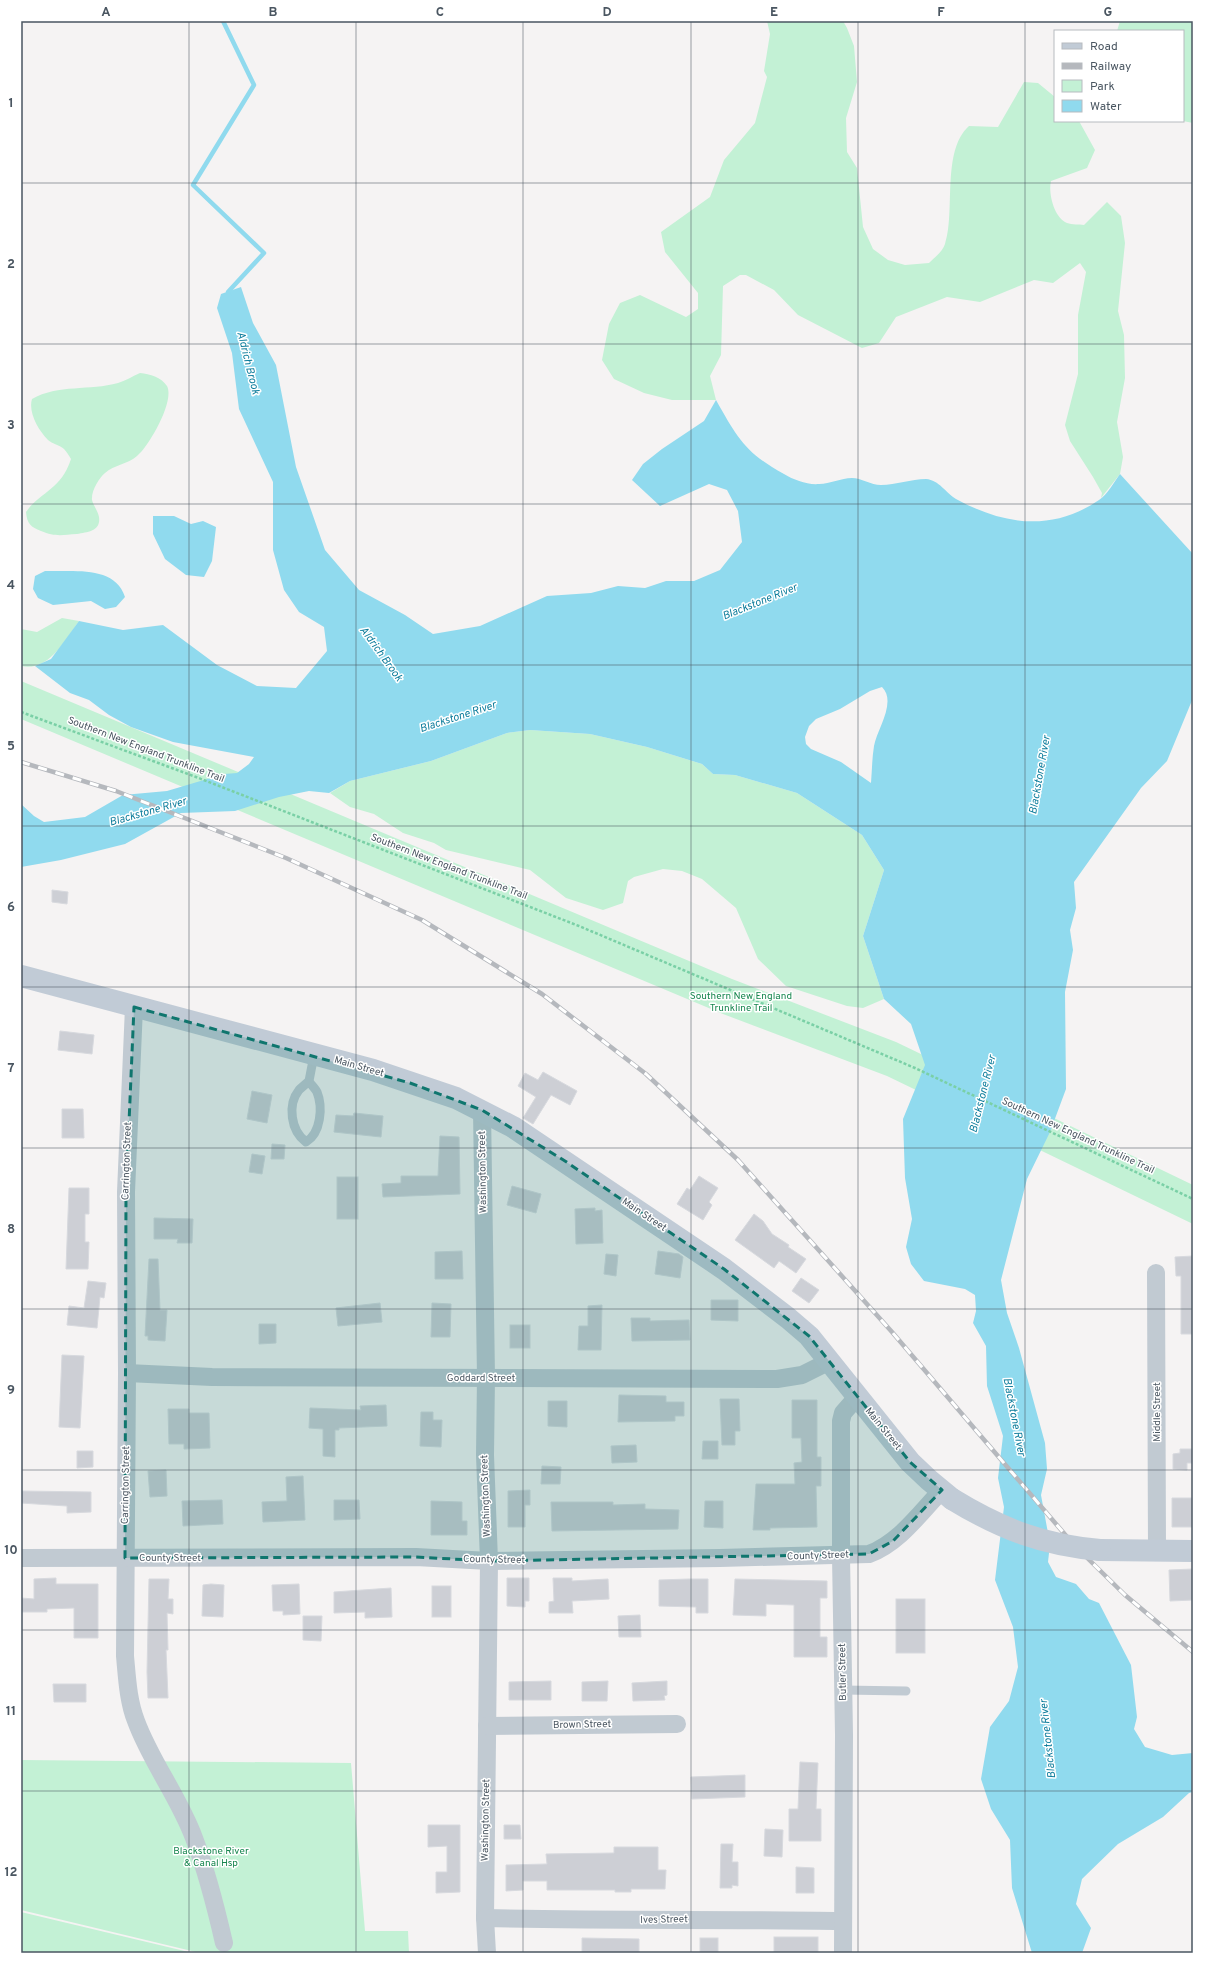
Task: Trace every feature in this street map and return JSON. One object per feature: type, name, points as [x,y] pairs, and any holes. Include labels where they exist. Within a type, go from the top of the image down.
[{"type":"main road","name":"Main Street","points":[[21,976],[314,1054],[456,1098],[482,1110],[513,1127],[546,1148],[767,1300],[809,1336],[910,1462],[947,1495],[988,1520],[1019,1534],[1053,1543],[1100,1550],[1193,1551]]},
{"type":"street","name":"Carrington Street","points":[[134,1007],[126,1192],[127,1373],[125,1656],[135,1720],[142,1736],[175,1796],[194,1838],[225,1948]]},
{"type":"street","name":"Washington Street","points":[[482,1110],[486,1378],[484,1455],[489,1561],[485,1918],[487,1953]]},
{"type":"street","name":"Middle Street","points":[[1156,1274],[1156,1551]]},
{"type":"street","name":"Goddard Street","points":[[127,1373],[212,1377],[778,1379],[802,1375],[830,1361]]},
{"type":"street","name":"Butler Street","points":[[843,1953],[841,1421],[843,1413],[857,1397]]},
{"type":"street","name":"County Street","points":[[21,1558],[416,1557],[489,1561],[841,1556],[869,1554],[883,1549],[947,1495]]},
{"type":"street","name":"Brown Street","points":[[487,1726],[677,1724]]},
{"type":"street","name":"Ives Street","points":[[485,1918],[589,1921],[727,1919],[843,1921]]},
{"type":"lane","points":[[309,1081],[316,1091],[320,1110],[318,1124],[310,1139],[306,1142],[300,1138],[293,1122],[292,1112],[298,1091],[309,1081],[314,1054]]},
{"type":"lane","points":[[843,1690],[906,1690]]},
{"type":"path","name":"Southern New England Trunkline Trail","points":[[21,712],[196,777],[579,926],[915,1068],[1193,1199]]},
{"type":"highlighted area","points":[[134,1007],[410,1083],[482,1110],[565,1161],[724,1269],[809,1336],[910,1462],[942,1490],[893,1541],[869,1554],[489,1561],[416,1557],[125,1558],[126,1192]]},
{"type":"green space","points":[[767,21],[843,21],[854,46],[857,82],[846,118],[847,152],[857,168],[863,227],[873,249],[888,260],[905,265],[929,263],[945,244],[948,231],[952,166],[955,150],[960,137],[969,126],[998,127],[1024,82],[1038,83],[1054,96],[1054,122],[1080,122],[1095,150],[1087,168],[1051,181],[1050,192],[1055,211],[1062,220],[1069,224],[1084,225],[1107,202],[1121,216],[1125,243],[1118,311],[1124,335],[1125,378],[1117,422],[1123,457],[1120,474],[1101,498],[1102,493],[1070,441],[1065,425],[1078,374],[1078,315],[1086,272],[1080,263],[1053,283],[1034,280],[980,302],[947,297],[896,317],[879,343],[862,348],[798,315],[774,290],[746,275],[740,275],[723,286],[721,355],[710,376],[716,400],[672,400],[644,393],[614,379],[602,360],[609,324],[620,303],[640,295],[686,317],[698,309],[698,293],[665,252],[661,232],[710,197],[724,160],[755,123],[767,77],[764,71],[770,34]]},
{"type":"green space","points":[[1120,21],[1193,21],[1193,123],[1184,121],[1184,30],[1117,30]]},
{"type":"green space","points":[[140,373],[155,376],[165,383],[168,393],[167,402],[160,423],[142,451],[133,459],[109,470],[98,481],[92,496],[93,504],[99,517],[99,522],[96,528],[77,534],[55,535],[38,530],[32,526],[27,519],[26,512],[62,477],[71,459],[64,449],[44,436],[35,421],[31,409],[32,399],[52,391],[96,387],[118,383]]},
{"type":"green space","points":[[62,618],[79,621],[62,645],[55,653],[40,664],[31,667],[21,666],[21,629],[37,632]]},
{"type":"green space","name":"Southern New England Trunkline Trail","points":[[21,681],[732,979],[896,1042],[1193,1185],[1193,1224],[887,1076],[723,1014],[21,719]]},
{"type":"green space","points":[[530,730],[590,734],[647,747],[702,764],[713,774],[735,775],[797,793],[862,835],[884,870],[863,936],[884,999],[863,1008],[847,1006],[786,986],[758,959],[736,908],[702,879],[682,871],[663,869],[634,877],[628,881],[623,903],[603,910],[566,898],[530,870],[446,850],[434,843],[403,833],[374,814],[350,807],[330,793],[350,781],[431,761],[507,733]]},
{"type":"green space","name":"Blackstone River & Canal Hsp","points":[[21,1760],[351,1763],[365,1931],[408,1931],[409,1953],[200,1953],[21,1910]]},
{"type":"green space","points":[[21,1912],[193,1953],[21,1953]]},
{"type":"water","name":"Blackstone River","points":[[241,287],[253,323],[276,365],[296,467],[325,550],[359,590],[405,615],[433,634],[480,626],[547,596],[591,593],[618,586],[645,588],[666,581],[694,581],[720,570],[742,542],[738,511],[727,490],[709,484],[660,506],[632,480],[643,464],[662,449],[704,421],[716,400],[736,434],[751,451],[760,459],[788,476],[810,484],[823,484],[852,478],[881,485],[926,479],[939,484],[956,499],[992,515],[1028,521],[1046,521],[1064,517],[1099,500],[1108,492],[1120,474],[1193,554],[1193,698],[1167,761],[1141,788],[1074,882],[1076,908],[1070,930],[1073,950],[1065,992],[1066,1089],[1050,1132],[1027,1179],[1001,1280],[1007,1313],[1019,1348],[1045,1443],[1047,1469],[1041,1495],[1050,1544],[1048,1562],[1056,1577],[1076,1584],[1089,1599],[1099,1603],[1131,1665],[1137,1717],[1134,1729],[1145,1747],[1172,1755],[1193,1753],[1193,1792],[1189,1793],[1163,1817],[1118,1844],[1082,1879],[1076,1904],[1091,1928],[1082,1953],[1032,1953],[1012,1888],[1010,1840],[991,1809],[981,1779],[990,1727],[1009,1701],[1018,1667],[1013,1627],[995,1580],[1004,1507],[998,1478],[1003,1436],[987,1386],[986,1346],[973,1323],[976,1311],[975,1295],[965,1289],[924,1281],[911,1264],[906,1247],[912,1219],[905,1178],[903,1119],[925,1065],[911,1024],[884,999],[863,936],[884,870],[862,835],[797,793],[735,775],[713,774],[702,764],[647,747],[590,734],[530,730],[507,733],[431,761],[350,781],[329,793],[309,791],[279,797],[235,811],[181,813],[125,844],[61,860],[21,867],[21,804],[34,816],[44,822],[85,817],[123,795],[167,791],[224,774],[237,773],[249,764],[254,757],[173,742],[131,727],[109,715],[89,700],[70,693],[35,666],[51,659],[79,621],[123,630],[163,625],[217,665],[257,686],[296,688],[327,651],[324,627],[299,612],[284,590],[273,550],[273,482],[239,409],[232,353],[217,308],[221,294]],"holes":[[[882,687],[888,700],[887,708],[874,746],[871,783],[841,762],[811,749],[806,744],[805,737],[809,726],[816,719],[840,709],[870,691]]]},
{"type":"water","points":[[153,516],[174,516],[191,524],[203,521],[216,527],[212,561],[204,577],[186,575],[165,559],[153,534]]},
{"type":"water","points":[[45,571],[80,571],[103,575],[120,587],[125,597],[116,607],[105,609],[91,601],[53,605],[38,598],[33,589],[35,576]]},
{"type":"building","points":[[52,890],[68,892],[67,904],[52,902]]},
{"type":"building","points":[[60,1031],[94,1035],[92,1054],[58,1050]]},
{"type":"building","points":[[543,1072],[577,1091],[570,1105],[551,1095],[533,1124],[523,1118],[536,1097],[518,1086],[525,1073],[538,1080]]},
{"type":"building","points":[[252,1091],[272,1095],[267,1123],[247,1119]]},
{"type":"building","points":[[62,1109],[83,1109],[84,1138],[62,1138]]},
{"type":"building","points":[[354,1113],[383,1116],[381,1137],[334,1132],[336,1115],[353,1116]]},
{"type":"building","points":[[440,1136],[459,1137],[460,1194],[383,1197],[382,1184],[401,1183],[401,1176],[438,1176]]},
{"type":"building","points":[[272,1144],[285,1145],[284,1159],[271,1159]]},
{"type":"building","points":[[252,1154],[265,1156],[262,1174],[249,1172]]},
{"type":"building","points":[[699,1176],[718,1188],[709,1202],[712,1205],[703,1220],[677,1204],[687,1188],[690,1190]]},
{"type":"building","points":[[337,1177],[358,1177],[358,1219],[337,1219]]},
{"type":"building","points":[[512,1186],[541,1194],[536,1213],[507,1205]]},
{"type":"building","points":[[69,1188],[89,1188],[89,1214],[85,1214],[85,1242],[89,1242],[88,1269],[66,1269]]},
{"type":"building","points":[[595,1208],[595,1211],[602,1210],[603,1243],[576,1244],[575,1209]]},
{"type":"building","points":[[754,1214],[763,1221],[772,1234],[789,1245],[788,1247],[806,1259],[796,1273],[779,1261],[774,1268],[735,1240]]},
{"type":"building","points":[[154,1218],[193,1219],[192,1243],[177,1243],[178,1239],[154,1239]]},
{"type":"building","points":[[462,1251],[463,1279],[435,1279],[435,1252]]},
{"type":"building","points":[[658,1251],[679,1254],[683,1257],[680,1278],[655,1274]]},
{"type":"building","points":[[606,1254],[618,1255],[616,1276],[604,1274]]},
{"type":"building","points":[[1193,1256],[1193,1334],[1181,1334],[1181,1276],[1176,1276],[1175,1257]]},
{"type":"building","points":[[149,1259],[158,1259],[160,1310],[167,1310],[165,1341],[148,1340],[148,1336],[145,1336]]},
{"type":"building","points":[[801,1278],[819,1290],[809,1303],[792,1291]]},
{"type":"building","points":[[88,1281],[106,1283],[104,1298],[100,1297],[97,1328],[67,1325],[69,1306],[84,1308]]},
{"type":"building","points":[[711,1300],[738,1300],[738,1321],[711,1320]]},
{"type":"building","points":[[380,1303],[382,1322],[338,1326],[336,1308]]},
{"type":"building","points":[[432,1303],[451,1304],[450,1337],[431,1337]]},
{"type":"building","points":[[602,1305],[601,1350],[578,1350],[579,1326],[588,1326],[588,1306]]},
{"type":"building","points":[[631,1318],[650,1318],[650,1321],[689,1320],[690,1340],[632,1341]]},
{"type":"building","points":[[259,1324],[276,1324],[276,1343],[259,1344]]},
{"type":"building","points":[[510,1325],[530,1325],[530,1348],[510,1348]]},
{"type":"building","points":[[62,1355],[84,1356],[80,1428],[59,1427]]},
{"type":"building","points":[[619,1395],[666,1396],[666,1402],[684,1402],[684,1416],[675,1416],[675,1421],[618,1422]]},
{"type":"building","points":[[720,1399],[739,1399],[740,1431],[735,1431],[735,1445],[722,1445]]},
{"type":"building","points":[[792,1400],[817,1400],[817,1457],[821,1457],[821,1486],[816,1486],[817,1527],[770,1528],[770,1530],[753,1530],[756,1484],[795,1484],[794,1463],[802,1462],[801,1438],[792,1438]]},
{"type":"building","points":[[548,1401],[567,1401],[567,1427],[548,1426]]},
{"type":"building","points":[[386,1405],[387,1426],[339,1428],[339,1430],[335,1430],[335,1457],[323,1456],[323,1429],[309,1428],[310,1408],[361,1410],[360,1406]]},
{"type":"building","points":[[168,1409],[189,1409],[189,1413],[209,1413],[210,1448],[184,1449],[184,1444],[169,1444]]},
{"type":"building","points":[[421,1412],[433,1412],[433,1420],[442,1420],[441,1447],[420,1446]]},
{"type":"building","points":[[703,1441],[718,1441],[718,1459],[702,1459]]},
{"type":"building","points":[[636,1445],[637,1462],[612,1463],[611,1446]]},
{"type":"building","points":[[1180,1449],[1193,1449],[1193,1463],[1187,1463],[1187,1470],[1173,1469],[1173,1454],[1180,1453]]},
{"type":"building","points":[[77,1451],[93,1451],[93,1467],[77,1468]]},
{"type":"building","points":[[542,1466],[561,1467],[560,1484],[541,1484]]},
{"type":"building","points":[[166,1470],[167,1496],[150,1497],[148,1471]]},
{"type":"building","points":[[303,1476],[305,1520],[263,1522],[262,1502],[287,1501],[286,1477]]},
{"type":"building","points":[[530,1490],[530,1505],[525,1505],[525,1527],[508,1527],[508,1491]]},
{"type":"building","points":[[21,1491],[91,1492],[91,1512],[67,1513],[67,1506],[21,1503]]},
{"type":"building","points":[[1172,1498],[1193,1498],[1192,1527],[1172,1527]]},
{"type":"building","points":[[222,1500],[223,1524],[183,1526],[182,1501]]},
{"type":"building","points":[[334,1500],[359,1500],[360,1519],[334,1520]]},
{"type":"building","points":[[431,1501],[462,1502],[462,1521],[467,1521],[467,1535],[431,1535]]},
{"type":"building","points":[[705,1501],[723,1501],[723,1528],[704,1527]]},
{"type":"building","points":[[551,1502],[613,1502],[613,1505],[645,1504],[645,1509],[679,1510],[678,1529],[552,1531]]},
{"type":"building","points":[[1193,1569],[1193,1600],[1170,1601],[1169,1570]]},
{"type":"building","points":[[56,1578],[56,1584],[98,1584],[98,1638],[74,1638],[74,1608],[47,1609],[47,1612],[21,1612],[21,1598],[34,1599],[34,1579]]},
{"type":"building","points":[[507,1578],[529,1578],[529,1601],[525,1601],[525,1607],[507,1606]]},
{"type":"building","points":[[553,1578],[572,1578],[572,1581],[608,1579],[609,1599],[572,1601],[573,1613],[549,1613],[549,1602],[554,1601]]},
{"type":"building","points":[[149,1579],[169,1579],[168,1599],[173,1599],[173,1614],[167,1613],[168,1650],[166,1650],[168,1698],[148,1698],[147,1672]]},
{"type":"building","points":[[708,1579],[708,1613],[696,1613],[696,1607],[659,1606],[659,1580]]},
{"type":"building","points":[[735,1579],[827,1581],[827,1598],[820,1598],[820,1637],[827,1637],[827,1657],[794,1657],[794,1605],[766,1604],[766,1616],[733,1615]]},
{"type":"building","points":[[299,1584],[300,1614],[283,1615],[283,1611],[273,1611],[272,1585]]},
{"type":"building","points":[[203,1585],[224,1585],[223,1617],[202,1616]]},
{"type":"building","points":[[432,1586],[451,1586],[451,1617],[432,1617]]},
{"type":"building","points":[[391,1588],[392,1617],[365,1618],[365,1612],[334,1613],[334,1592]]},
{"type":"building","points":[[896,1599],[925,1599],[925,1653],[896,1653]]},
{"type":"building","points":[[640,1615],[641,1637],[619,1637],[618,1616]]},
{"type":"building","points":[[303,1616],[322,1616],[321,1641],[303,1640]]},
{"type":"building","points":[[551,1681],[551,1700],[509,1700],[509,1682]]},
{"type":"building","points":[[608,1681],[607,1701],[582,1701],[582,1682]]},
{"type":"building","points":[[667,1681],[667,1695],[664,1696],[665,1700],[633,1701],[632,1683]]},
{"type":"building","points":[[53,1684],[86,1684],[86,1702],[54,1702]]},
{"type":"building","points":[[800,1762],[818,1763],[816,1809],[821,1809],[821,1841],[789,1841],[789,1809],[798,1809]]},
{"type":"building","points":[[745,1775],[745,1797],[692,1799],[691,1777]]},
{"type":"building","points":[[428,1825],[460,1825],[460,1892],[436,1893],[436,1872],[447,1872],[447,1846],[428,1847]]},
{"type":"building","points":[[504,1825],[520,1825],[521,1839],[504,1839]]},
{"type":"building","points":[[765,1829],[783,1830],[782,1857],[764,1856]]},
{"type":"building","points":[[721,1844],[733,1844],[732,1862],[738,1862],[738,1886],[732,1885],[732,1888],[720,1888]]},
{"type":"building","points":[[614,1847],[658,1847],[658,1870],[666,1870],[665,1889],[631,1889],[631,1892],[615,1892],[615,1890],[547,1890],[547,1881],[523,1881],[523,1890],[506,1891],[506,1865],[547,1864],[546,1854],[614,1853]]},
{"type":"building","points":[[796,1867],[814,1868],[814,1893],[796,1893]]},
{"type":"building","points":[[774,1937],[818,1937],[818,1953],[774,1953]]},
{"type":"building","points":[[582,1938],[639,1939],[639,1953],[582,1953]]},
{"type":"building","points":[[700,1938],[718,1938],[718,1953],[700,1953]]},
{"type":"waterway","name":"Aldrich Brook","points":[[223,21],[254,85],[193,185],[264,253],[228,292],[229,296]]},
{"type":"railway","points":[[21,762],[116,791],[286,858],[422,920],[542,994],[646,1074],[738,1160],[892,1332],[1074,1545],[1125,1595],[1193,1652]]}]
